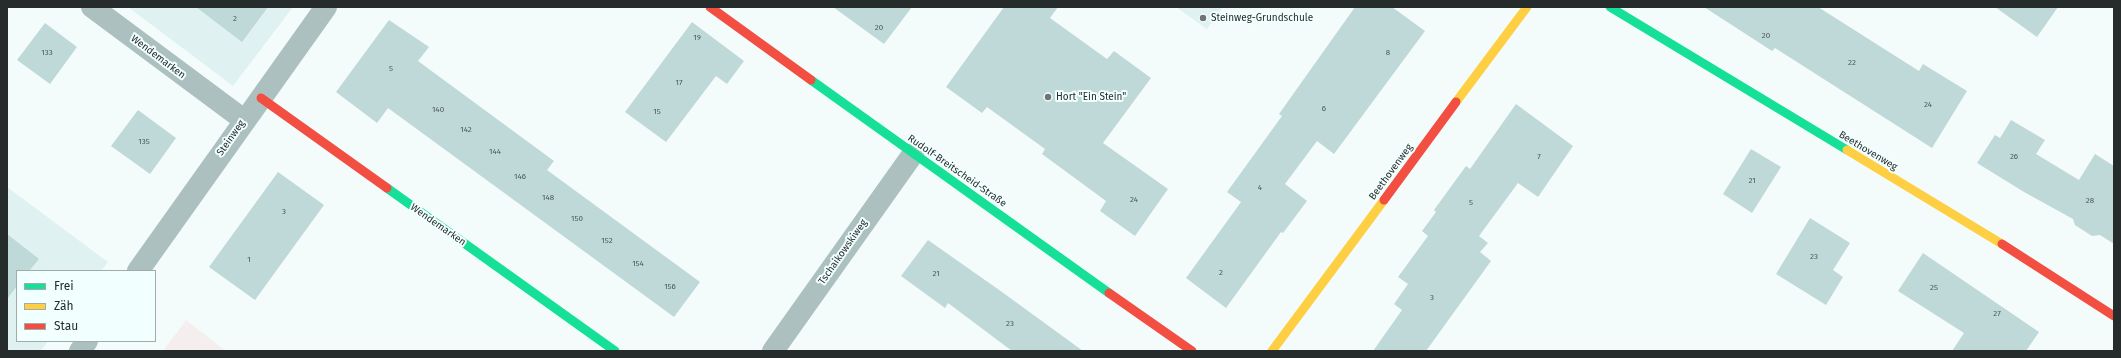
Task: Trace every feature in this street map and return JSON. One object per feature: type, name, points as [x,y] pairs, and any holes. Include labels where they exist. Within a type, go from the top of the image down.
[{"type":"street","name":"Wendemarken","points":[[92,7],[244,120]]},
{"type":"street","name":"Steinweg","points":[[139,270],[244,120],[326,7]]},
{"type":"street","name":"Rudolf-Breitscheid-Straße","points":[[710,7],[913,154],[1192,351]]},
{"type":"street","name":"Beethovenweg","points":[[1272,351],[1527,7]]},
{"type":"street","name":"Beethovenweg","points":[[1610,7],[1978,229],[2114,316]]},
{"type":"street","name":"Wendemarken","points":[[261,98],[615,351]]},
{"type":"street","name":"Tschaikowskiweg","points":[[774,351],[913,154]]},
{"type":"street","points":[[80,351],[86,342]]},
{"type":"shaded area","points":[[128,7],[293,7],[233,86]]},
{"type":"shaded area","name":"Steinweg-Grundschule","points":[[1176,7],[1223,7],[1207,29]]},
{"type":"shaded area","points":[[7,187],[108,262],[102,270],[16,270],[16,342],[47,342],[41,351],[7,351]]},
{"type":"shaded area","points":[[186,320],[226,351],[163,351]]},
{"type":"building","points":[[196,7],[268,7],[242,42]]},
{"type":"building","points":[[833,7],[912,7],[884,44]]},
{"type":"building","name":"Hort \"Ein Stein\"","points":[[1004,7],[1058,7],[1050,18],[1107,59],[1114,51],[1151,78],[1103,143],[1168,189],[1135,236],[1100,211],[1106,201],[1042,154],[1045,149],[987,107],[982,113],[946,87]]},
{"type":"building","points":[[1355,7],[1392,7],[1425,31],[1334,154],[1317,141],[1285,184],[1307,201],[1283,233],[1281,232],[1226,308],[1186,278],[1241,202],[1227,192],[1282,116],[1279,114]]},
{"type":"building","points":[[1704,7],[1818,7],[1919,71],[1923,64],[1967,91],[1932,148],[1775,48],[1772,51]]},
{"type":"building","points":[[1995,7],[2058,7],[2037,37]]},
{"type":"building","points":[[389,20],[429,47],[418,61],[554,161],[547,170],[700,282],[674,317],[388,108],[377,123],[336,92]]},
{"type":"building","points":[[692,22],[744,61],[727,84],[716,76],[666,142],[625,112]]},
{"type":"building","points":[[45,23],[77,47],[50,84],[17,60]]},
{"type":"building","points":[[1516,104],[1573,146],[1538,197],[1518,183],[1479,236],[1488,243],[1480,252],[1491,261],[1426,351],[1373,351],[1402,310],[1394,304],[1408,284],[1398,277],[1428,236],[1422,231],[1436,212],[1434,210],[1466,166],[1470,169]]},
{"type":"building","points":[[138,110],[176,138],[150,174],[111,146]]},
{"type":"building","points":[[2011,120],[2045,140],[2036,154],[2079,180],[2095,154],[2114,166],[2114,244],[2100,235],[2092,236],[2075,225],[2073,219],[2024,192],[1977,163],[1995,135],[2000,138]]},
{"type":"building","points":[[1751,149],[1781,167],[1752,213],[1723,194]]},
{"type":"building","points":[[278,172],[324,205],[255,300],[209,267]]},
{"type":"building","points":[[1810,218],[1850,243],[1833,270],[1843,277],[1826,305],[1776,274]]},
{"type":"building","points":[[7,234],[39,259],[30,270],[16,270],[16,287],[7,299]]},
{"type":"building","points":[[928,240],[1083,351],[1012,351],[948,303],[945,308],[901,276]]},
{"type":"building","points":[[1923,253],[2039,332],[2026,351],[1952,351],[1964,333],[1898,291]]},
{"type":"traffic: fast","points":[[1610,7],[1847,150]]},
{"type":"traffic: fast","points":[[811,80],[1109,293]]},
{"type":"traffic: fast","points":[[387,188],[615,351]]},
{"type":"traffic: slow","points":[[1456,102],[1527,7]]},
{"type":"traffic: slow","points":[[1847,150],[2002,244]]},
{"type":"traffic: slow","points":[[1272,351],[1384,200]]},
{"type":"traffic: jam","points":[[710,7],[811,80]]},
{"type":"traffic: jam","points":[[261,98],[387,188]]},
{"type":"traffic: jam","points":[[1384,200],[1456,102]]},
{"type":"traffic: jam","points":[[2002,244],[2114,316]]},
{"type":"traffic: jam","points":[[1109,293],[1192,351]]},
{"type":"place","name":"Steinweg-Grundschule","points":[[1203,18]]},
{"type":"place","name":"Hort \"Ein Stein\"","points":[[1048,97]]}]
